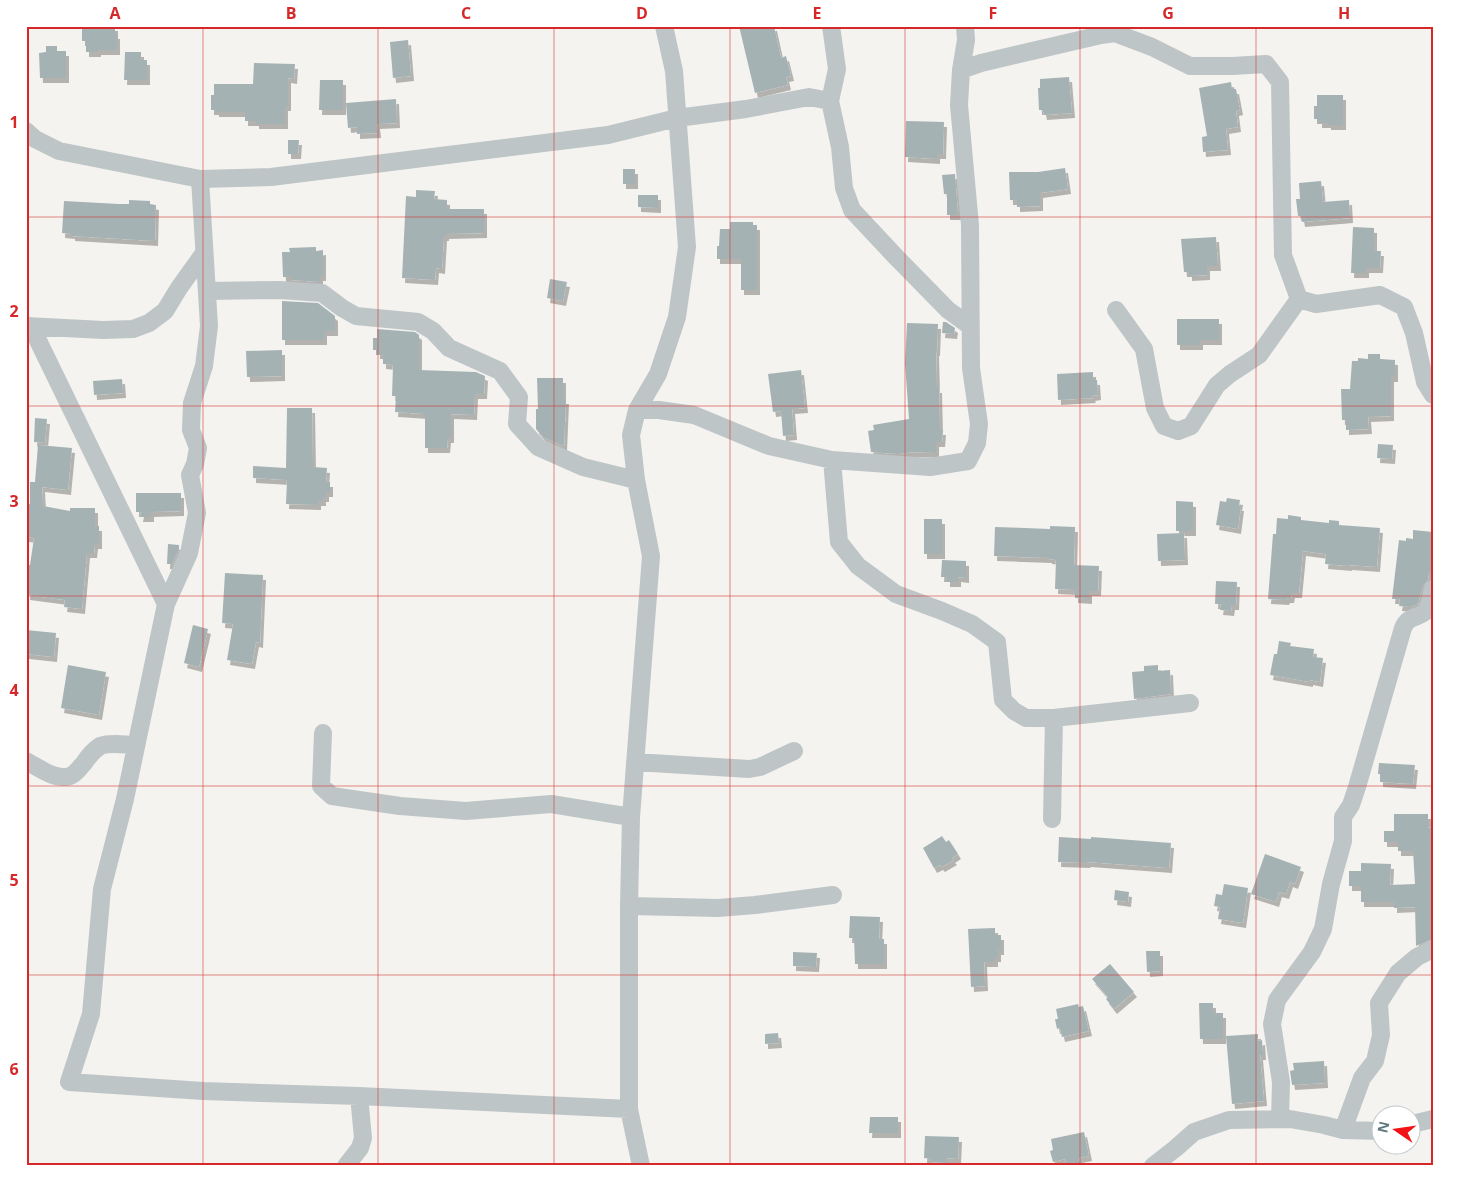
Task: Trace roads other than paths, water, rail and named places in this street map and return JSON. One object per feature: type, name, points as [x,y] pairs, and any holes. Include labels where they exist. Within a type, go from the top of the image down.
[{"type":"street","points":[[641,1166],[629,1109],[629,906],[631,817],[651,556],[636,480],[631,435],[638,410],[658,374],[677,317],[687,247],[674,71],[664,26]]},
{"type":"street","points":[[831,26],[838,69],[830,101],[840,147],[844,188],[852,210],[948,310],[970,326]]},
{"type":"street","points":[[638,410],[659,410],[694,415],[769,446],[832,460],[930,467],[968,461],[976,443],[978,424],[971,368],[970,225],[959,105],[961,70],[966,40],[965,26]]},
{"type":"street","points":[[961,70],[990,61],[1120,30],[1190,66],[1266,64],[1280,82],[1282,255],[1299,299]]},
{"type":"street","points":[[26,131],[34,140],[59,150],[200,178],[271,177],[608,135],[677,118],[746,109],[809,97],[830,101]]},
{"type":"street","points":[[200,178],[209,326],[204,366],[192,403],[191,430],[198,448],[195,464],[190,475],[197,513],[189,553],[166,604],[125,799],[102,889],[91,1014],[69,1082],[203,1091],[359,1096],[629,1109]]},
{"type":"street","points":[[166,604],[29,326],[103,330],[133,329],[150,323],[165,311],[204,253]]},
{"type":"street","points":[[207,291],[280,290],[322,293],[356,316],[418,322],[433,331],[449,348],[500,371],[519,397],[517,424],[538,447],[583,467],[636,480]]},
{"type":"street","points":[[1299,299],[1316,304],[1380,295],[1404,307],[1414,333],[1425,382],[1433,395]]},
{"type":"street","points":[[1116,310],[1144,349],[1155,408],[1164,426],[1178,431],[1191,426],[1217,385],[1230,374],[1259,356],[1299,299]]},
{"type":"street","points":[[832,460],[839,542],[858,566],[896,594],[972,624],[996,642],[1003,700],[1014,711],[1026,718],[1054,718],[1190,703]]},
{"type":"street","points":[[1280,1119],[1281,1082],[1272,1024],[1277,1000],[1312,952],[1323,929],[1331,884],[1343,841],[1343,817],[1350,806],[1357,787],[1403,628],[1406,621],[1426,611],[1433,589]]},
{"type":"street","points":[[1052,819],[1054,718]]},
{"type":"street","points":[[323,733],[321,786],[332,796],[400,806],[466,811],[552,804],[631,817]]},
{"type":"street","points":[[26,761],[49,774],[62,777],[70,776],[100,747],[109,744],[135,745]]},
{"type":"street","points":[[635,762],[749,769],[760,767],[794,751]]},
{"type":"street","points":[[629,906],[718,908],[833,895]]},
{"type":"street","points":[[1342,1130],[1362,1078],[1375,1061],[1381,1035],[1380,1003],[1398,973],[1417,957],[1433,949]]},
{"type":"street","points":[[346,1166],[360,1148],[363,1138],[359,1096]]},
{"type":"street","points":[[1153,1166],[1194,1132],[1229,1120],[1298,1120],[1342,1130],[1372,1130]]}]
